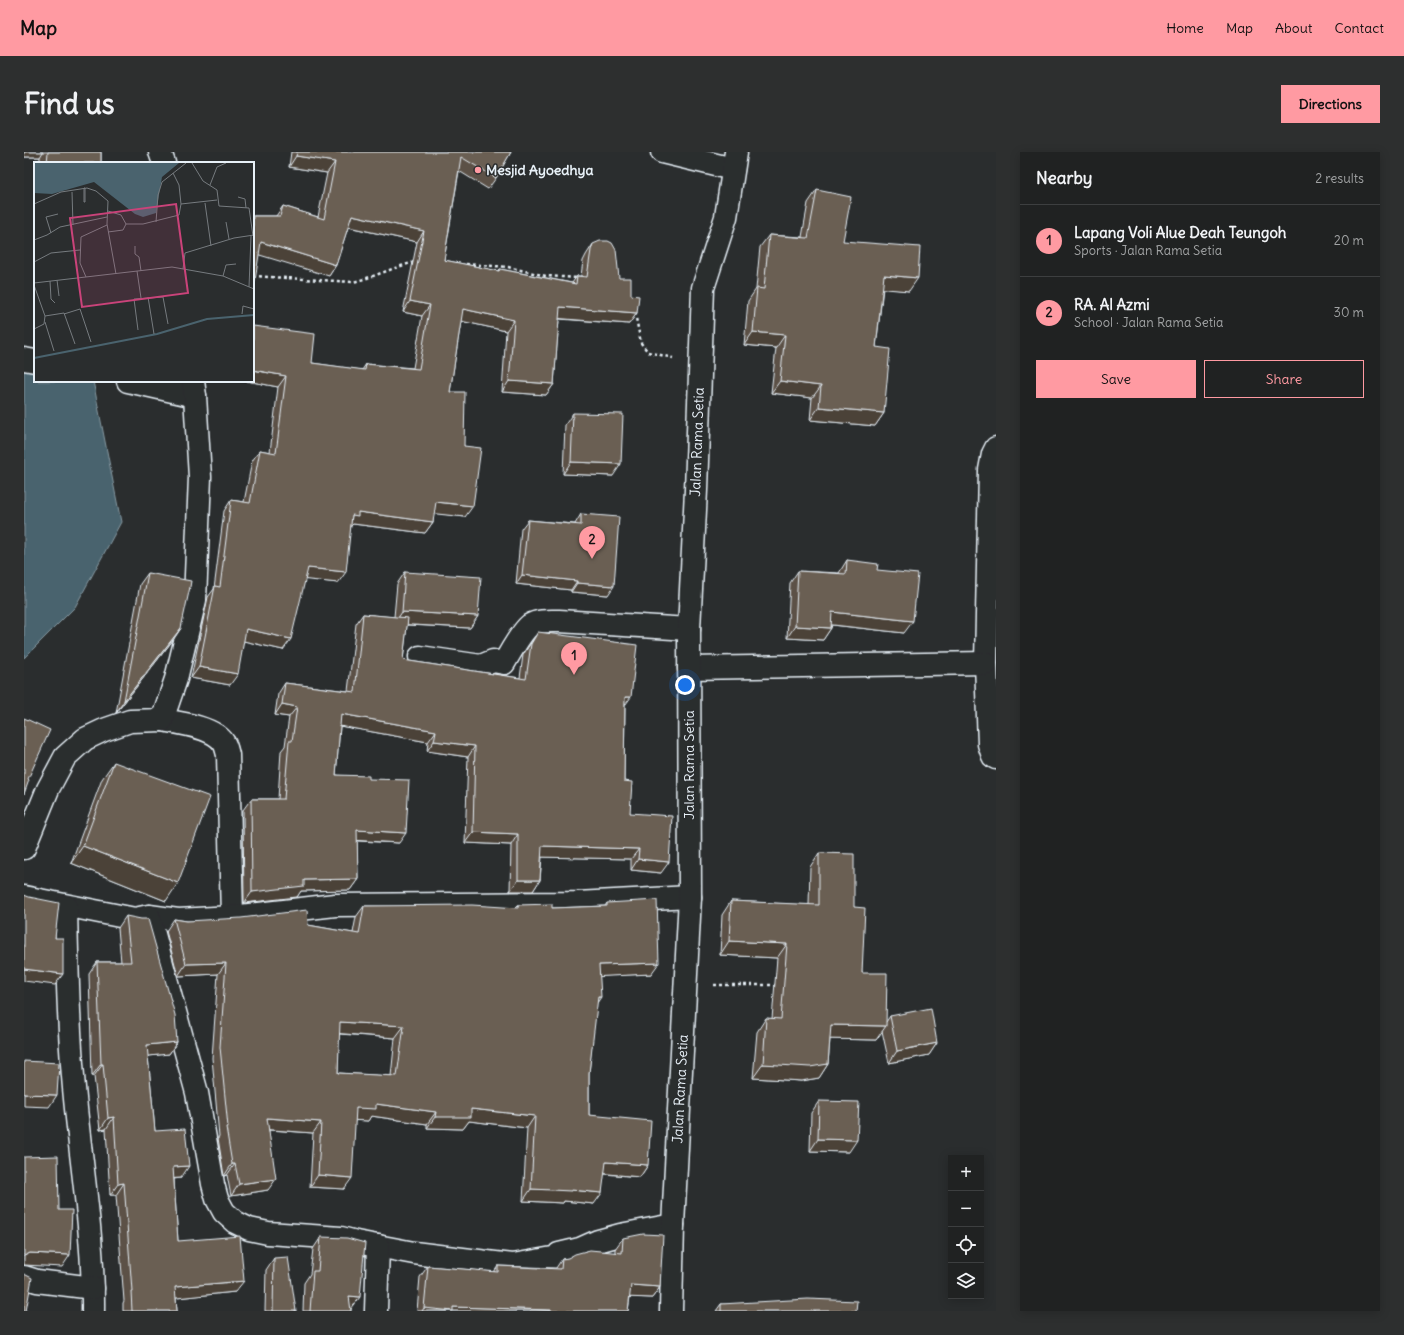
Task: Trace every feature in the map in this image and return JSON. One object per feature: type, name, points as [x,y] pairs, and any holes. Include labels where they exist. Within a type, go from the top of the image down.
[{"type":"street","points":[[160,152],[164,162]]},
{"type":"street","points":[[662,152],[735,160]]},
{"type":"street","name":"Jalan Rama Setia","points":[[671,1311],[673,1225],[690,897],[689,629],[696,490],[703,288],[726,217],[735,160]]},
{"type":"street","points":[[24,359],[34,361]]},
{"type":"street","points":[[137,382],[194,388],[200,477],[195,600],[176,680],[162,720]]},
{"type":"street","points":[[996,448],[993,454],[990,470],[992,588],[986,663],[989,744],[993,756],[996,758]]},
{"type":"street","points":[[420,657],[481,666],[493,661],[504,663],[516,642],[530,625],[542,621],[689,629]]},
{"type":"street","points":[[689,668],[986,663]]},
{"type":"street","points":[[24,848],[48,789],[65,757],[86,739],[104,730],[130,721],[162,720],[189,725],[212,732],[224,743],[228,755],[232,917]]},
{"type":"street","points":[[24,897],[134,919],[149,916],[178,920],[232,917],[335,905],[577,902],[690,897]]},
{"type":"street","points":[[66,906],[67,986],[73,1076],[91,1240],[93,1311]]},
{"type":"street","points":[[149,916],[197,1093],[217,1199],[224,1212],[235,1222],[249,1229],[268,1233],[341,1238],[443,1257],[513,1265],[558,1257],[559,1254],[580,1249],[598,1241],[620,1235],[673,1225]]},
{"type":"street","points":[[376,1311],[378,1246]]},
{"type":"street","points":[[24,1277],[37,1281],[93,1288]]},
{"type":"path","points":[[254,276],[353,282],[368,278],[398,266],[421,261]]},
{"type":"path","points":[[460,264],[508,267],[546,276],[584,278]]},
{"type":"path","points":[[634,307],[642,343],[648,352],[700,364]]},
{"type":"path","points":[[685,985],[778,985]]},
{"type":"water","points":[[24,364],[34,366],[34,382],[93,382],[121,522],[75,607],[24,658]]},
{"type":"building","points":[[48,152],[101,152],[101,162],[47,162]]},
{"type":"building","points":[[297,152],[511,152],[496,178],[461,157],[444,260],[576,284],[577,276],[587,277],[593,244],[600,241],[608,241],[612,243],[616,250],[619,278],[631,278],[631,295],[639,296],[637,313],[560,307],[554,384],[509,381],[514,320],[463,309],[450,392],[465,392],[464,446],[481,448],[473,506],[436,502],[433,522],[358,512],[358,516],[352,515],[346,572],[308,568],[291,639],[246,629],[238,674],[199,667],[215,586],[220,587],[231,500],[250,503],[260,450],[276,453],[286,376],[254,370],[254,326],[315,334],[312,363],[365,370],[366,364],[419,369],[430,305],[410,301],[424,231],[352,215],[336,265],[261,242],[254,287],[254,216],[280,216],[283,206],[324,219],[335,162],[296,156]]},
{"type":"building","points":[[817,190],[851,197],[843,241],[920,247],[918,278],[884,275],[876,347],[890,349],[884,413],[819,407],[821,386],[780,381],[785,335],[753,332],[757,288],[764,289],[769,235],[808,238]]},
{"type":"building","points":[[573,413],[623,414],[621,464],[571,462]]},
{"type":"building","points":[[581,514],[619,517],[614,586],[577,583],[577,581],[522,575],[528,520],[581,525]]},
{"type":"building","points":[[847,560],[878,564],[877,570],[918,574],[913,621],[832,612],[831,628],[795,626],[798,571],[846,574]]},
{"type":"building","points":[[405,572],[481,577],[478,616],[402,612]]},
{"type":"building","points":[[148,573],[191,581],[190,587],[181,628],[124,701]]},
{"type":"building","points":[[363,614],[408,618],[403,660],[526,679],[531,644],[538,632],[637,645],[631,697],[625,697],[624,781],[632,782],[630,813],[672,816],[669,862],[638,859],[639,849],[542,846],[540,880],[518,880],[518,834],[473,832],[475,746],[434,741],[436,731],[341,714],[336,775],[369,776],[369,779],[409,780],[406,833],[357,830],[358,879],[304,880],[304,886],[252,892],[251,799],[284,799],[289,741],[292,741],[297,707],[282,704],[285,683],[355,692]]},
{"type":"building","points":[[24,718],[50,730],[28,779],[29,780],[24,794]]},
{"type":"building","points":[[114,762],[210,797],[178,883],[83,846]]},
{"type":"building","points":[[819,853],[854,854],[854,907],[865,908],[862,973],[887,973],[886,1026],[831,1025],[828,1064],[810,1067],[763,1064],[766,1018],[781,1019],[787,944],[729,941],[731,901],[819,905]]},
{"type":"building","points":[[24,895],[59,903],[55,938],[63,938],[63,974],[24,969]]},
{"type":"building","points":[[657,900],[659,963],[599,965],[601,997],[598,997],[589,1073],[589,1115],[651,1121],[648,1165],[606,1162],[602,1193],[571,1190],[531,1189],[535,1116],[471,1109],[471,1117],[435,1117],[436,1112],[376,1104],[376,1109],[356,1108],[352,1178],[318,1175],[321,1122],[267,1118],[276,1179],[239,1184],[235,1164],[232,1164],[226,1127],[228,1127],[220,1047],[226,963],[186,964],[174,919],[187,921],[241,918],[307,910],[308,925],[359,934],[364,906],[472,905],[518,908],[518,905],[552,904],[552,908],[607,906],[607,903]],"holes":[[[340,1022],[404,1026],[397,1076],[338,1073]]]},
{"type":"building","points":[[126,916],[148,919],[175,1015],[177,1042],[147,1045],[155,1131],[185,1129],[189,1166],[173,1167],[178,1241],[240,1236],[244,1281],[175,1287],[177,1311],[132,1311],[132,1291],[124,1183],[118,1184],[114,1117],[108,1118],[103,1064],[101,1064],[97,962],[131,962]]},
{"type":"building","points":[[931,1008],[937,1043],[897,1051],[890,1016]]},
{"type":"building","points":[[24,1061],[59,1063],[57,1095],[24,1094]]},
{"type":"building","points":[[819,1101],[859,1102],[857,1140],[818,1139]]},
{"type":"building","points":[[58,1156],[59,1210],[72,1210],[70,1255],[30,1253],[24,1256],[24,1157]]},
{"type":"building","points":[[643,1234],[663,1235],[660,1287],[631,1285],[628,1311],[552,1311],[453,1307],[453,1311],[424,1308],[428,1266],[498,1272],[498,1266],[561,1269],[562,1259],[590,1250],[622,1253],[623,1238]]},
{"type":"building","points":[[321,1237],[347,1238],[365,1243],[360,1297],[349,1296],[351,1311],[310,1311],[313,1271],[318,1271]]},
{"type":"building","points":[[288,1257],[296,1311],[273,1311],[274,1258]]},
{"type":"building","points":[[24,1274],[32,1278],[26,1311],[24,1311]]},
{"type":"building","points":[[808,1299],[857,1301],[856,1311],[721,1311],[721,1304]]},
{"type":"place","name":"Mesjid Ayoedhya","points":[[478,170]]},
{"type":"place","name":"RA. Al Azmi","points":[[592,559]]},
{"type":"place","name":"Lapang Voli Alue Deah Teungoh","points":[[574,675]]}]
